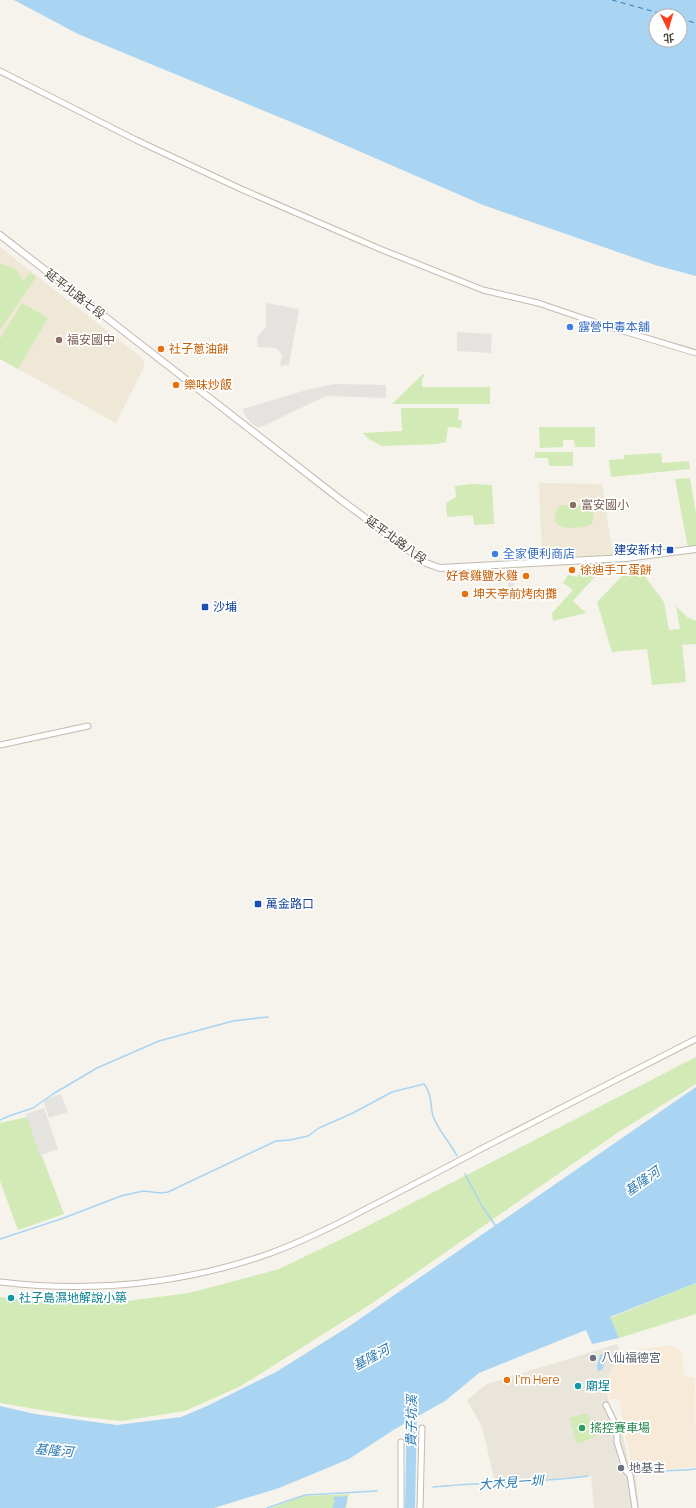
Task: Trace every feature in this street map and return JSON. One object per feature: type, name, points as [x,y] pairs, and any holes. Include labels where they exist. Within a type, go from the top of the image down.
[{"type":"street","points":[[0,71],[136,140],[213,176],[380,249],[483,290],[538,303],[600,324],[696,353]]},
{"type":"street","name":"延平北路七段","points":[[0,235],[151,353]]},
{"type":"street","name":"延平北路八段","points":[[151,353],[341,500],[426,563],[440,568],[626,558],[696,549]]},
{"type":"street","points":[[0,745],[88,726]]},
{"type":"street","points":[[0,1282],[64,1287],[138,1283],[198,1273],[233,1265],[272,1252],[346,1219],[696,1039]]},
{"type":"street","points":[[606,1405],[617,1428],[617,1442],[626,1471],[630,1475],[635,1508]]},
{"type":"street","points":[[420,1508],[422,1428]]},
{"type":"street","points":[[401,1442],[401,1508]]},
{"type":"shaded area","name":"福安國中","points":[[0,247],[142,358],[145,365],[116,423],[0,359]]},
{"type":"shaded area","points":[[266,303],[299,309],[289,365],[280,366],[282,355],[276,348],[258,347],[257,337],[266,327]]},
{"type":"shaded area","points":[[457,332],[492,334],[491,353],[457,351]]},
{"type":"shaded area","points":[[335,384],[386,385],[386,398],[326,396],[259,428],[252,424],[242,409],[310,389]]},
{"type":"shaded area","name":"富安國小","points":[[539,483],[602,484],[613,555],[542,558]]},
{"type":"shaded area","points":[[509,570],[515,570],[513,598],[507,598]]},
{"type":"shaded area","points":[[61,1094],[68,1112],[49,1118],[43,1100]]},
{"type":"shaded area","points":[[44,1108],[58,1149],[40,1156],[26,1114]]},
{"type":"shaded area","points":[[617,1344],[620,1352],[605,1384],[609,1403],[620,1424],[630,1469],[635,1470],[639,1508],[594,1508],[591,1476],[495,1482],[482,1427],[467,1400],[487,1384]]},
{"type":"shaded area","points":[[670,1345],[682,1352],[684,1377],[695,1377],[696,1467],[662,1470],[631,1467],[628,1444],[623,1431],[620,1399],[609,1399],[606,1384],[615,1363],[622,1352]]},
{"type":"green space","points":[[0,264],[14,269],[23,281],[30,273],[36,277],[0,330]]},
{"type":"green space","points":[[22,303],[48,318],[18,369],[0,359],[0,339]]},
{"type":"green space","points":[[423,374],[425,375],[422,379],[422,387],[490,387],[490,404],[392,404]]},
{"type":"green space","points":[[401,408],[459,408],[458,420],[462,420],[461,428],[448,427],[446,442],[437,444],[382,446],[367,438],[363,433],[402,431]]},
{"type":"green space","points":[[539,427],[595,427],[595,447],[575,447],[574,440],[563,440],[563,447],[540,448]]},
{"type":"green space","points":[[535,452],[573,452],[573,466],[549,466],[548,458],[535,458]]},
{"type":"green space","points":[[661,453],[662,463],[689,461],[690,469],[611,477],[609,460],[624,459],[624,455]]},
{"type":"green space","points":[[690,478],[696,513],[696,547],[688,548],[675,479]]},
{"type":"green space","points":[[472,484],[492,485],[494,524],[474,525],[473,515],[447,517],[446,503],[456,497],[455,486]]},
{"type":"green space","points":[[562,505],[586,505],[593,513],[592,524],[576,528],[560,526],[556,522],[555,516],[557,509]]},
{"type":"green space","points":[[609,561],[573,601],[586,613],[553,621],[552,613],[573,590],[563,583],[568,575],[577,577],[588,562]]},
{"type":"green space","points":[[636,564],[664,602],[669,630],[680,629],[676,606],[687,617],[696,621],[696,644],[682,645],[686,682],[652,685],[647,649],[612,652],[597,602],[624,574]]},
{"type":"green space","points":[[696,1057],[696,1084],[617,1133],[371,1304],[241,1386],[185,1411],[121,1421],[76,1416],[0,1403],[0,1297],[57,1304],[127,1301],[189,1293],[279,1269],[354,1233]]},
{"type":"green space","points":[[27,1117],[64,1214],[18,1230],[0,1181],[0,1123]]},
{"type":"green space","points":[[696,1283],[696,1314],[619,1338],[610,1318]]},
{"type":"green space","name":"搖控賽車場","points":[[588,1413],[595,1437],[577,1444],[569,1418]]},
{"type":"green space","points":[[349,1494],[346,1508],[270,1508],[304,1496]]},
{"type":"water","points":[[14,0],[696,0],[696,276],[655,265],[483,205],[308,129],[78,34]]},
{"type":"water","name":"基隆河","points":[[696,1087],[696,1283],[610,1317],[619,1338],[592,1344],[586,1330],[479,1373],[445,1401],[395,1429],[349,1459],[279,1488],[214,1508],[0,1508],[0,1406],[35,1414],[117,1425],[181,1417],[207,1406],[276,1372],[348,1327]]},
{"type":"water","points":[[609,1352],[602,1370],[598,1371],[597,1366],[600,1355]]},
{"type":"water","points":[[347,1496],[345,1508],[332,1508],[335,1501],[333,1497]]},
{"type":"waterway","points":[[0,1120],[33,1108],[53,1094],[97,1068],[159,1041],[233,1021],[268,1017]]},
{"type":"waterway","points":[[0,1239],[61,1219],[121,1196],[143,1191],[161,1193],[168,1192],[276,1141],[308,1136],[319,1128],[353,1113],[392,1092],[424,1084],[430,1095],[435,1122],[457,1156]]},
{"type":"waterway","points":[[465,1174],[482,1206],[495,1225]]},
{"type":"waterway","name":"貴子坑溪","points":[[410,1508],[412,1406]]},
{"type":"waterway","name":"大木見一圳","points":[[633,1472],[696,1469]]},
{"type":"waterway","name":"大木見一圳","points":[[433,1487],[549,1480],[588,1476]]},
{"type":"waterway","name":"大木見一圳","points":[[267,1508],[305,1495],[377,1491]]},
{"type":"ferry route","points":[[612,0],[648,10]]},
{"type":"ferry route","points":[[688,21],[696,23]]},
{"type":"place","name":"露營中毒本舖","points":[[570,327]]},
{"type":"place","name":"福安國中","points":[[59,340]]},
{"type":"place","name":"社子蔥油餅","points":[[161,349]]},
{"type":"place","name":"樂味炒飯","points":[[176,385]]},
{"type":"place","name":"富安國小","points":[[573,505]]},
{"type":"place","name":"建安新村","points":[[670,550]]},
{"type":"place","name":"全家便利商店","points":[[495,554]]},
{"type":"place","name":"徐迪手工蛋餅","points":[[572,570]]},
{"type":"place","name":"好食雞鹽水雞","points":[[526,576]]},
{"type":"place","name":"坤天亭前烤肉攤","points":[[465,594]]},
{"type":"place","name":"沙埔","points":[[205,607]]},
{"type":"place","name":"萬金路口","points":[[258,904]]},
{"type":"place","name":"社子島濕地解說小築","points":[[11,1298]]},
{"type":"place","name":"八仙福德宮","points":[[593,1358]]},
{"type":"place","name":"I'm Here","points":[[507,1380]]},
{"type":"place","name":"廟埕","points":[[578,1386]]},
{"type":"place","name":"搖控賽車場","points":[[582,1428]]},
{"type":"place","name":"地基主","points":[[621,1468]]}]
